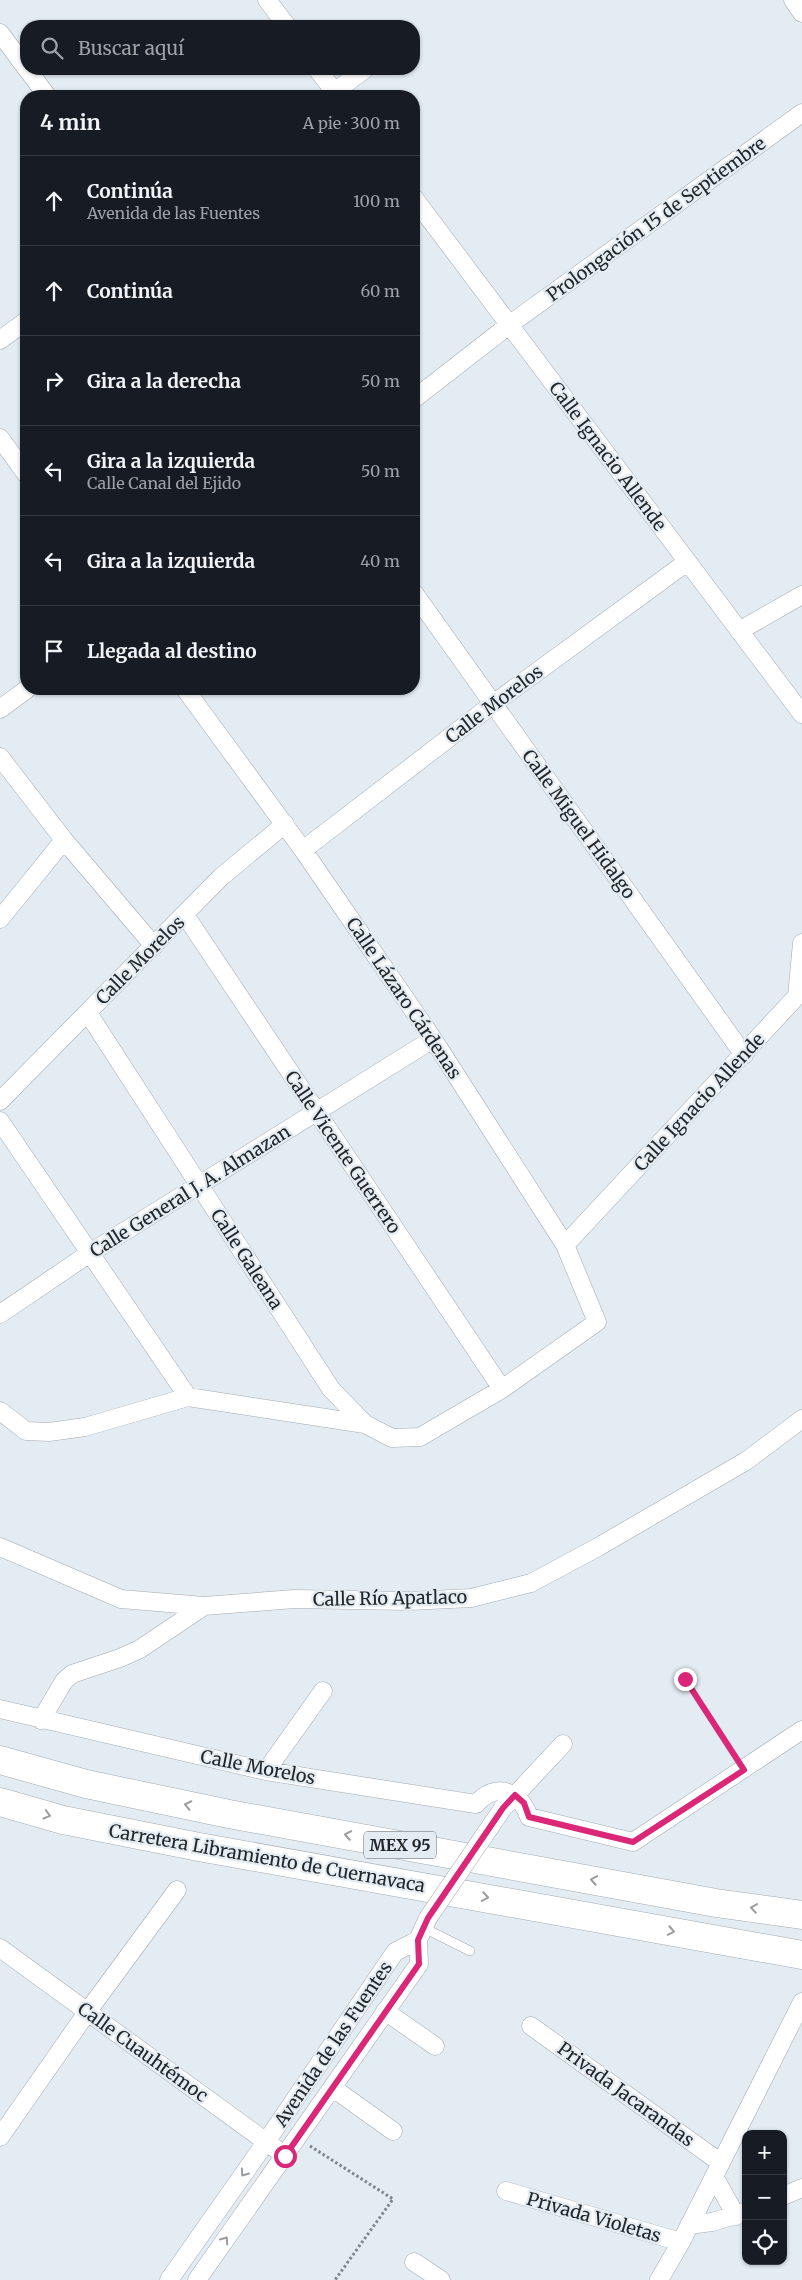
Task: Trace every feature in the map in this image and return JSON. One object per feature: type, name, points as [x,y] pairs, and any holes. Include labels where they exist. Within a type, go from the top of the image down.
[{"type":"highway","name":"Carretera Libramiento de Cuernavaca","points":[[0,1760],[86,1784],[229,1814],[716,1903],[802,1914]]},
{"type":"highway","name":"Carretera Libramiento de Cuernavaca","points":[[0,1802],[62,1820],[199,1847],[802,1955]]},
{"type":"street","points":[[268,0],[282,20]]},
{"type":"street","points":[[793,0],[802,13]]},
{"type":"street","points":[[0,32],[20,59]]},
{"type":"street","points":[[32,75],[43,90]]},
{"type":"street","points":[[322,75],[331,90]]},
{"type":"street","points":[[340,90],[358,75]]},
{"type":"street","name":"Prolongación 15 de Septiembre","points":[[420,394],[509,325],[802,113]]},
{"type":"street","name":"Calle Ignacio Allende","points":[[420,206],[802,714]]},
{"type":"street","points":[[0,340],[20,325]]},
{"type":"street","points":[[0,438],[20,466]]},
{"type":"street","name":"Calle Morelos","points":[[303,850],[493,704],[687,562]]},
{"type":"street","points":[[739,631],[802,595]]},
{"type":"street","name":"Calle Miguel Hidalgo","points":[[420,601],[744,1055]]},
{"type":"street","points":[[0,709],[20,694]]},
{"type":"street","name":"Calle Lázaro Cárdenas","points":[[189,695],[285,824],[433,1039],[565,1246],[597,1322],[502,1389]]},
{"type":"street","points":[[0,757],[64,840],[154,946]]},
{"type":"street","name":"Calle Morelos","points":[[0,1101],[185,915],[220,877],[285,824]]},
{"type":"street","points":[[0,919],[64,840]]},
{"type":"street","name":"Calle Vicente Guerrero","points":[[185,915],[502,1389]]},
{"type":"street","name":"Calle Ignacio Allende","points":[[565,1246],[744,1055],[796,996],[802,943]]},
{"type":"street","name":"Calle Galeana","points":[[88,1013],[331,1389],[365,1424]]},
{"type":"street","name":"Calle General J. A. Almazan","points":[[0,1314],[90,1253],[433,1039]]},
{"type":"street","points":[[0,1120],[188,1397]]},
{"type":"street","points":[[0,1411],[26,1431],[49,1432],[85,1427],[188,1397],[365,1424],[392,1438],[420,1437],[502,1389]]},
{"type":"street","name":"Calle Río Apatlaco","points":[[0,1547],[121,1599],[204,1606],[294,1599],[409,1600],[471,1598],[531,1583],[598,1547],[746,1461],[802,1419]]},
{"type":"street","points":[[41,1720],[64,1680],[72,1674],[120,1658],[140,1649],[204,1606]]},
{"type":"street","points":[[266,1771],[323,1691]]},
{"type":"street","name":"Calle Morelos","points":[[0,1709],[266,1771],[476,1804],[484,1795],[496,1791],[509,1801]]},
{"type":"street","points":[[509,1801],[524,1803],[529,1817],[633,1842],[802,1730]]},
{"type":"street","points":[[423,1928],[509,1801],[563,1744]]},
{"type":"street","points":[[0,2137],[176,1890]]},
{"type":"street","name":"Avenida de las Fuentes","points":[[197,2280],[419,1964],[423,1928]]},
{"type":"street","name":"Avenida de las Fuentes","points":[[169,2280],[266,2142],[395,1952],[423,1928]]},
{"type":"street","name":"Calle Cuauhtémoc","points":[[0,1948],[285,2156]]},
{"type":"street","points":[[659,2280],[681,2242],[802,2002]]},
{"type":"street","points":[[385,2011],[435,2046]]},
{"type":"street","name":"Privada Jacarandas","points":[[531,2026],[718,2169]]},
{"type":"street","points":[[332,2088],[394,2131]]},
{"type":"street","points":[[689,2225],[741,2214],[718,2169]]},
{"type":"street","points":[[787,2194],[802,2188]]},
{"type":"street","name":"Privada Violetas","points":[[506,2191],[681,2242]]},
{"type":"street","points":[[414,2262],[441,2280]]},
{"type":"lane","points":[[423,1928],[470,1951]]},
{"type":"path","points":[[685,1679],[744,1770]]},
{"type":"path","points":[[297,2137],[393,2199],[335,2280]]},
{"type":"route","points":[[285,2156],[419,1964],[418,1940],[428,1918],[503,1808],[515,1795],[524,1803],[529,1817],[633,1842],[744,1770],[685,1679]]}]
